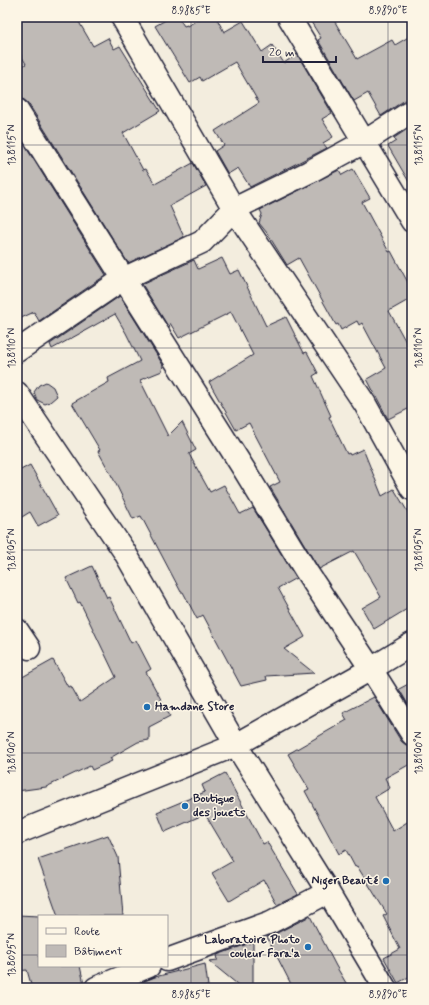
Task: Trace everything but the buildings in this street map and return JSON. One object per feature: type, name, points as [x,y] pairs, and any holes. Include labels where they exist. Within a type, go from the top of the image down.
[{"type":"street","points":[[122,17],[234,209],[365,404],[412,489]]},
{"type":"street","points":[[289,17],[412,221]]},
{"type":"street","points":[[17,110],[245,471],[306,571],[372,669],[412,734]]},
{"type":"street","points":[[17,351],[123,279],[202,242],[234,209],[309,172],[364,142],[412,111]]},
{"type":"street","points":[[17,393],[124,551],[236,745],[386,988]]},
{"type":"street","points":[[17,630],[29,648]]},
{"type":"street","points":[[17,833],[236,745],[372,669],[412,644]]},
{"type":"street","points":[[168,960],[271,922],[328,892]]},
{"type":"street","points":[[96,988],[147,967]]},
{"type":"place","name":"Hamdane Store","points":[[147,707]]},
{"type":"place","name":"Boutique des jouets","points":[[185,806]]},
{"type":"place","name":"Niger Beauté","points":[[386,881]]},
{"type":"place","name":"Laboratoire Photo couleur Fara'a","points":[[308,947]]}]
